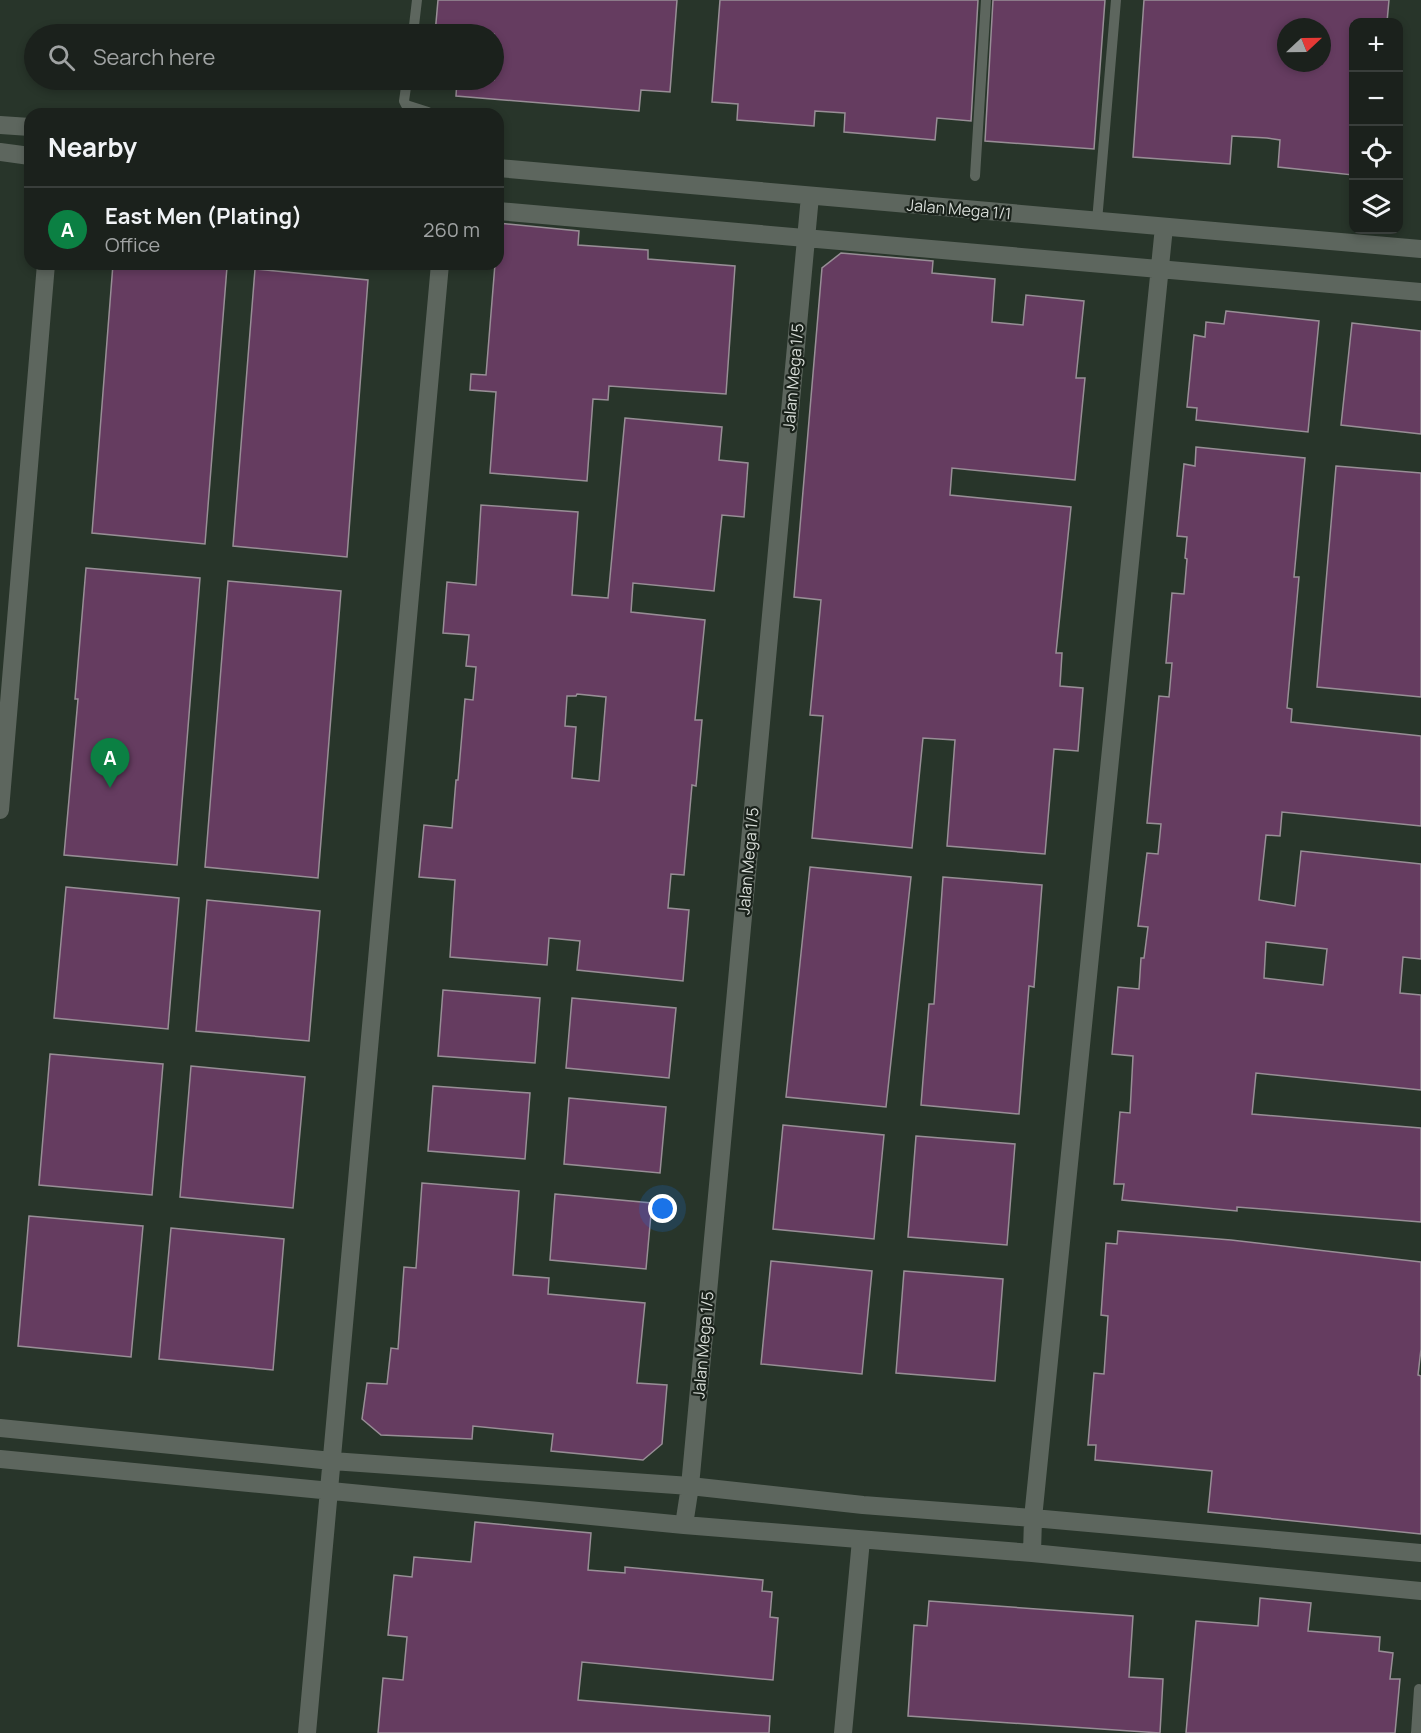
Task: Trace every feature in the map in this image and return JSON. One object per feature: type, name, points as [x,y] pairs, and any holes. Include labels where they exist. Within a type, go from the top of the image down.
[{"type":"street","points":[[0,125],[24,127]]},
{"type":"street","points":[[0,152],[24,155]]},
{"type":"street","name":"Jalan Mega 1/1","points":[[504,169],[1421,249]]},
{"type":"street","name":"Jalan Mega 1/5","points":[[684,1525],[690,1486],[810,196]]},
{"type":"street","points":[[504,212],[1421,292]]},
{"type":"street","points":[[1032,1553],[1033,1518],[1164,227]]},
{"type":"street","points":[[0,810],[45,270]]},
{"type":"street","points":[[307,1733],[439,270]]},
{"type":"street","points":[[0,1428],[332,1461],[690,1486],[863,1505],[1421,1553]]},
{"type":"street","points":[[0,1458],[330,1492],[684,1525],[1032,1553],[1421,1591]]},
{"type":"street","points":[[843,1733],[861,1540]]},
{"type":"lane","points":[[414,24],[417,0]]},
{"type":"lane","points":[[975,176],[986,0]]},
{"type":"lane","points":[[1097,221],[1116,0]]},
{"type":"lane","points":[[406,90],[404,101],[406,105],[415,108]]},
{"type":"lane","points":[[1416,1733],[1419,1689]]},
{"type":"shaded area","points":[[0,0],[1421,0],[1421,1733],[0,1733]]},
{"type":"building","points":[[438,0],[677,0],[670,92],[641,90],[639,111],[456,96],[456,90],[504,90],[504,24],[436,24]]},
{"type":"building","points":[[720,0],[978,0],[971,121],[937,118],[935,140],[844,132],[845,113],[815,111],[814,126],[737,120],[738,104],[712,102]]},
{"type":"building","points":[[993,0],[1105,0],[1094,149],[985,141]]},
{"type":"building","points":[[1144,0],[1389,0],[1387,18],[1349,18],[1349,175],[1278,167],[1280,140],[1267,138],[1232,136],[1230,164],[1133,157]]},
{"type":"building","points":[[504,224],[579,231],[578,245],[648,250],[648,259],[735,266],[726,394],[609,386],[608,400],[593,399],[587,481],[490,473],[496,392],[470,390],[471,374],[486,375],[495,270],[504,270]]},
{"type":"building","points":[[841,253],[933,261],[932,273],[995,279],[992,322],[1023,325],[1026,295],[1084,301],[1076,378],[1085,378],[1075,480],[952,468],[950,495],[1071,507],[1056,653],[1062,653],[1060,686],[1083,688],[1078,751],[1054,749],[1045,854],[947,846],[955,740],[923,738],[912,848],[812,838],[823,716],[810,715],[821,600],[794,597],[822,268]]},
{"type":"building","points":[[113,270],[227,270],[205,544],[92,533]]},
{"type":"building","points":[[255,270],[368,280],[347,557],[233,546]]},
{"type":"building","points":[[1226,311],[1319,321],[1308,432],[1196,420],[1197,408],[1187,407],[1194,335],[1205,337],[1206,322],[1224,324]]},
{"type":"building","points":[[1352,323],[1421,331],[1421,434],[1341,425]]},
{"type":"building","points":[[625,418],[722,427],[719,460],[748,463],[744,517],[722,515],[714,591],[633,583],[631,612],[705,620],[695,720],[702,720],[696,786],[692,785],[684,875],[671,874],[668,908],[689,910],[683,981],[577,970],[580,941],[549,938],[547,965],[450,957],[455,880],[419,877],[424,825],[452,828],[465,699],[473,700],[476,667],[466,666],[469,635],[443,633],[447,582],[476,585],[481,505],[578,512],[572,595],[608,598]],"holes":[[[577,694],[606,697],[599,781],[572,778],[576,727],[565,726],[567,696]]]},
{"type":"building","points":[[1196,447],[1305,458],[1294,577],[1299,577],[1287,708],[1292,709],[1291,722],[1421,736],[1421,826],[1282,812],[1280,836],[1266,835],[1259,900],[1295,906],[1301,851],[1421,864],[1421,959],[1403,957],[1400,993],[1421,995],[1421,1090],[1256,1073],[1252,1114],[1421,1128],[1421,1222],[1237,1207],[1237,1211],[1122,1200],[1124,1184],[1114,1184],[1120,1112],[1130,1113],[1133,1056],[1112,1054],[1118,987],[1139,989],[1141,958],[1144,958],[1148,927],[1138,926],[1147,853],[1158,854],[1161,824],[1147,823],[1159,696],[1169,697],[1172,663],[1166,663],[1172,593],[1184,594],[1187,537],[1177,536],[1184,464],[1195,466]],"holes":[[[1266,942],[1327,949],[1323,985],[1264,978]]]},
{"type":"building","points":[[1336,466],[1421,473],[1421,697],[1317,687]]},
{"type":"building","points":[[86,568],[200,578],[177,865],[64,855],[78,699],[75,699]]},
{"type":"building","points":[[228,581],[341,591],[318,878],[205,867]]},
{"type":"building","points":[[810,867],[911,877],[886,1107],[786,1097]]},
{"type":"building","points":[[943,877],[1042,885],[1034,987],[1029,986],[1019,1114],[921,1105],[929,1004],[934,1004]]},
{"type":"building","points":[[66,887],[179,898],[168,1029],[54,1018]]},
{"type":"building","points":[[207,900],[320,911],[309,1041],[196,1031]]},
{"type":"building","points":[[443,990],[540,998],[535,1063],[438,1056]]},
{"type":"building","points":[[572,998],[676,1008],[669,1078],[566,1068]]},
{"type":"building","points":[[50,1054],[163,1064],[152,1195],[39,1185]]},
{"type":"building","points":[[191,1066],[305,1077],[293,1208],[180,1197]]},
{"type":"building","points":[[433,1086],[530,1093],[525,1159],[428,1151]]},
{"type":"building","points":[[569,1098],[666,1107],[660,1173],[564,1164]]},
{"type":"building","points":[[783,1125],[884,1135],[874,1239],[773,1229]]},
{"type":"building","points":[[916,1136],[1015,1144],[1007,1245],[908,1237]]},
{"type":"building","points":[[422,1183],[519,1191],[513,1275],[549,1278],[548,1294],[645,1303],[637,1383],[667,1385],[662,1444],[643,1460],[551,1451],[553,1434],[473,1426],[472,1439],[381,1435],[362,1419],[367,1383],[387,1384],[391,1348],[398,1349],[404,1267],[416,1268]]},
{"type":"building","points":[[555,1194],[652,1203],[646,1269],[550,1260]]},
{"type":"building","points":[[29,1216],[143,1226],[131,1357],[18,1346]]},
{"type":"building","points":[[171,1228],[284,1239],[273,1370],[159,1359]]},
{"type":"building","points":[[1118,1231],[1231,1240],[1421,1262],[1421,1349],[1418,1375],[1421,1376],[1421,1534],[1208,1512],[1212,1471],[1095,1460],[1096,1445],[1088,1445],[1094,1373],[1104,1374],[1108,1316],[1101,1315],[1106,1243],[1117,1244]]},
{"type":"building","points":[[771,1261],[872,1271],[862,1374],[761,1364]]},
{"type":"building","points":[[904,1271],[1003,1279],[995,1381],[896,1373]]},
{"type":"building","points":[[475,1522],[591,1533],[588,1570],[625,1573],[625,1567],[763,1580],[762,1591],[772,1592],[770,1617],[778,1618],[773,1680],[582,1662],[578,1700],[770,1716],[769,1733],[378,1733],[383,1678],[403,1680],[407,1637],[388,1635],[394,1575],[412,1577],[414,1557],[471,1562]]},
{"type":"building","points":[[1260,1598],[1311,1603],[1308,1631],[1380,1637],[1379,1651],[1393,1653],[1390,1679],[1400,1679],[1395,1733],[1186,1733],[1196,1621],[1258,1626]]},
{"type":"building","points":[[929,1601],[1133,1616],[1129,1677],[1163,1679],[1160,1733],[908,1716],[914,1625],[927,1626]]},
{"type":"place","name":"East Men (Plating)","points":[[110,788]]}]
